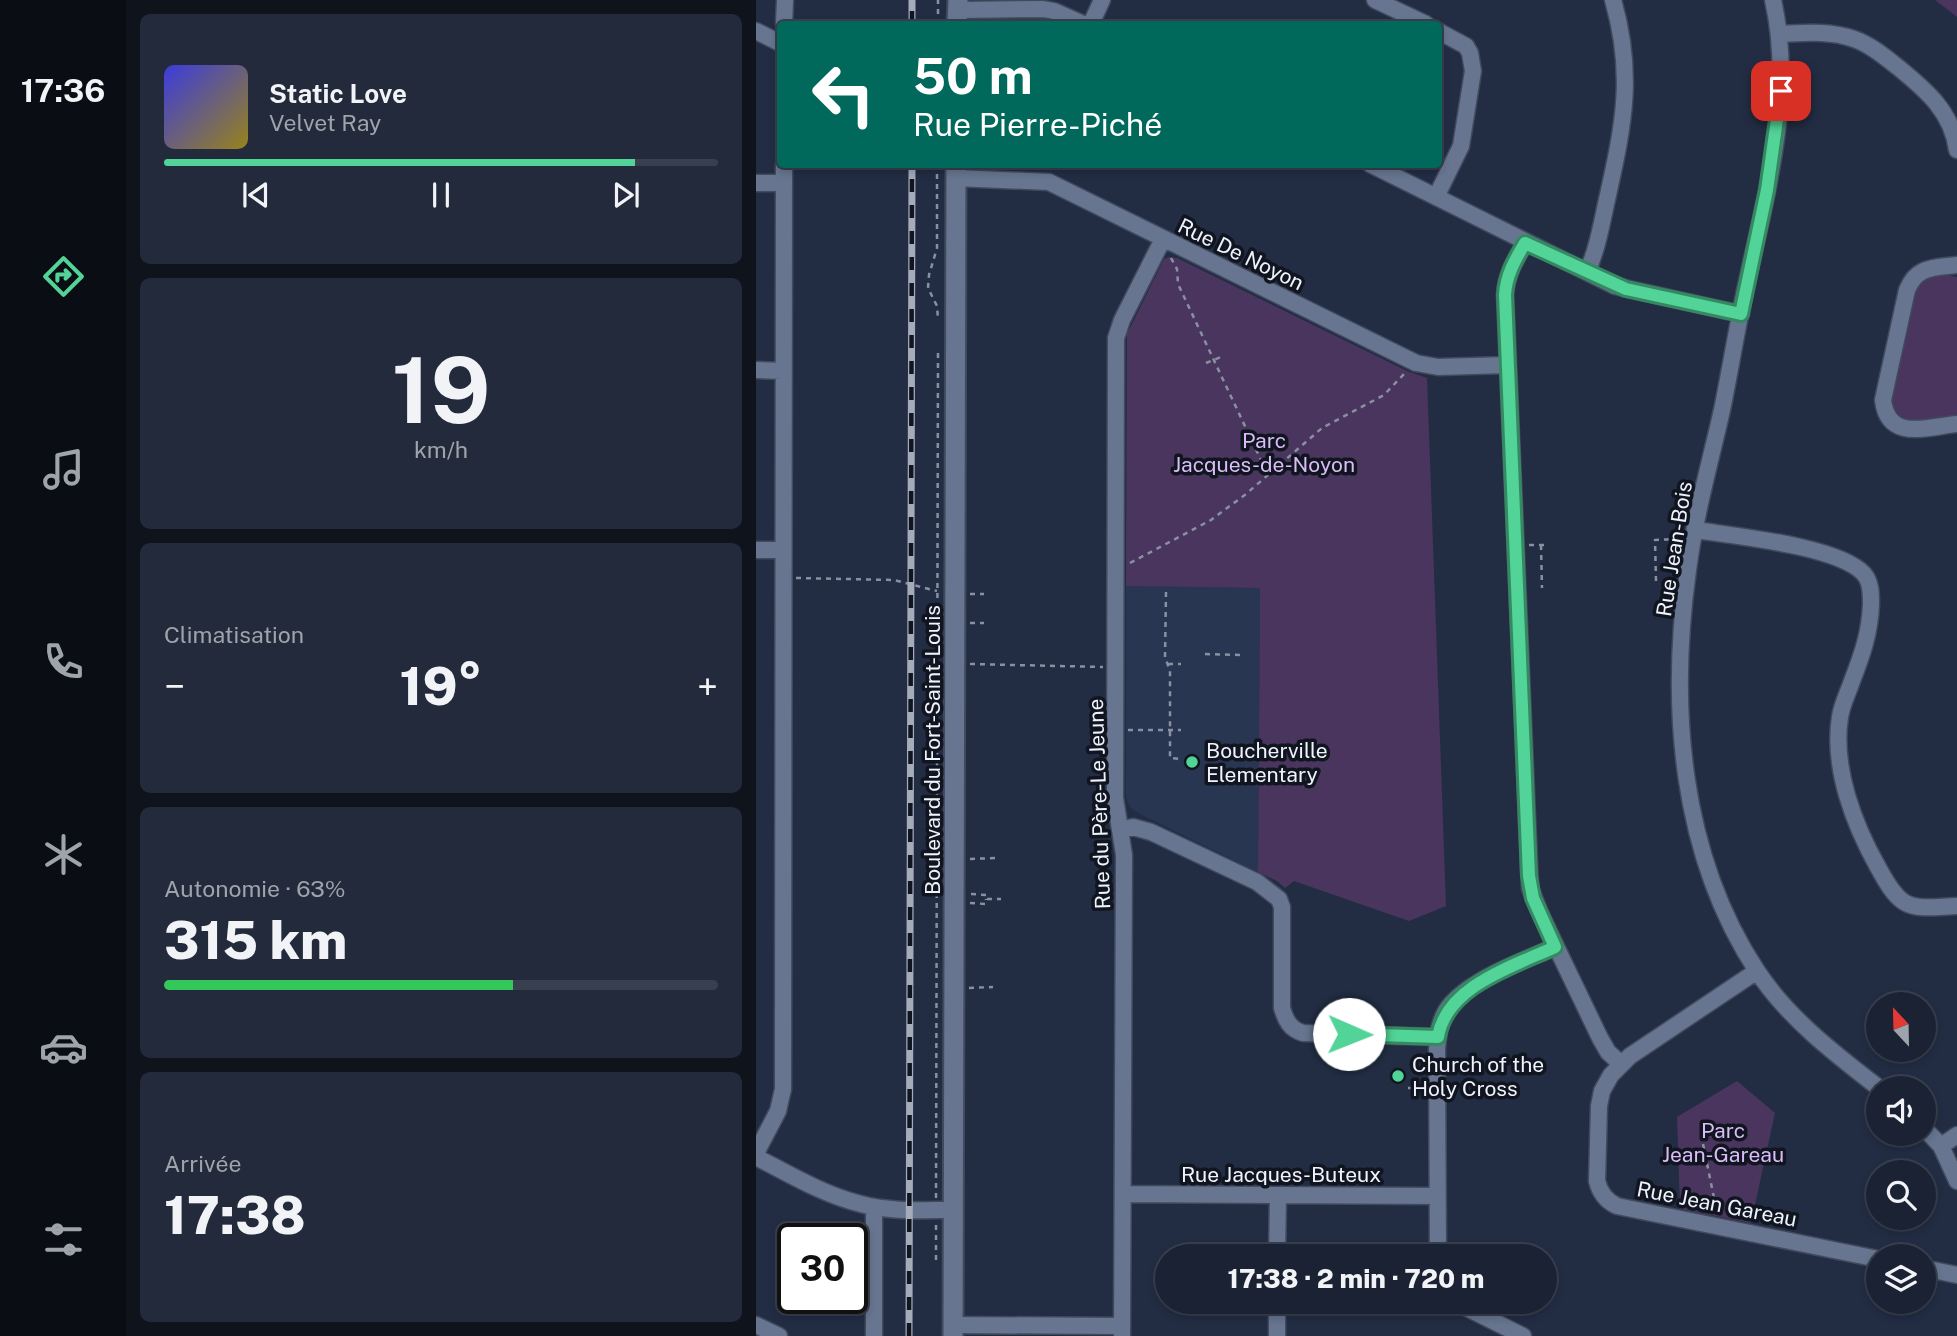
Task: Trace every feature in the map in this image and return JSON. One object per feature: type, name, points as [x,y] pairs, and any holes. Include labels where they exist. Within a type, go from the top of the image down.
[{"type":"street","points":[[785,0],[785,21]]},
{"type":"street","points":[[1092,21],[1102,0]]},
{"type":"street","points":[[1374,0],[1420,21]]},
{"type":"street","points":[[1587,272],[1597,246],[1625,108],[1623,41],[1613,0]]},
{"type":"street","name":"Rue Jean-Bois","points":[[1773,0],[1779,34],[1779,115],[1767,190],[1741,314],[1690,534],[1681,652],[1681,715],[1686,782],[1695,830],[1708,872],[1757,971],[1813,1034],[1866,1078]]},
{"type":"street","points":[[958,11],[1043,9],[1076,21]]},
{"type":"street","points":[[756,31],[777,42]]},
{"type":"street","points":[[1436,197],[1461,146],[1473,71],[1466,46],[1442,33]]},
{"type":"street","points":[[1779,34],[1837,34],[1871,47],[1935,98],[1950,124],[1957,150]]},
{"type":"street","points":[[784,168],[783,1089],[778,1111],[756,1155],[830,1193],[861,1205],[954,1210]]},
{"type":"street","points":[[1378,168],[1525,243],[1626,289],[1741,314]]},
{"type":"street","name":"Rue De Noyon","points":[[956,171],[1049,182],[1416,363],[1438,367],[1507,365]]},
{"type":"street","name":"Boulevard du Fort-Saint-Louis","points":[[953,1331],[956,171]]},
{"type":"street","points":[[756,183],[784,183]]},
{"type":"street","name":"Rue du Père-Le Jeune","points":[[1122,1331],[1124,847],[1115,798],[1116,338],[1122,320],[1163,239]]},
{"type":"street","points":[[1525,243],[1505,281],[1529,876],[1533,898],[1555,947],[1600,1038],[1608,1052],[1621,1064]]},
{"type":"street","points":[[1957,265],[1930,268],[1912,279],[1907,290],[1883,400],[1890,421],[1898,427],[1908,430],[1957,424]]},
{"type":"street","points":[[756,370],[783,370]]},
{"type":"street","points":[[1690,534],[1818,552],[1861,571],[1867,578],[1871,592],[1870,631],[1840,717],[1839,742],[1846,790],[1865,845],[1895,894],[1914,906],[1957,906]]},
{"type":"street","points":[[756,550],[783,550]]},
{"type":"street","points":[[1121,830],[1133,827],[1152,832],[1257,882],[1279,899],[1282,907],[1282,1008],[1295,1031],[1438,1037]]},
{"type":"street","points":[[1437,1244],[1438,1037],[1446,1011],[1480,982],[1555,947]]},
{"type":"street","name":"Rue Jean Gareau","points":[[1757,971],[1621,1064],[1605,1084],[1599,1106],[1597,1181],[1603,1195],[1611,1203],[1866,1256]]},
{"type":"street","points":[[1941,1146],[1957,1135]]},
{"type":"street","points":[[1936,1141],[1957,1181]]},
{"type":"street","name":"Rue Jacques-Buteux","points":[[1124,1194],[1437,1196]]},
{"type":"street","points":[[1277,1244],[1278,1195]]},
{"type":"street","points":[[874,1207],[874,1336]]},
{"type":"street","points":[[1936,1271],[1957,1275]]},
{"type":"street","points":[[1277,1314],[1277,1336]]},
{"type":"street","points":[[1479,1314],[1523,1336]]},
{"type":"street","points":[[756,1325],[779,1336]]},
{"type":"street","points":[[953,1331],[1122,1331]]},
{"type":"path","points":[[937,21],[938,0]]},
{"type":"path","points":[[937,168],[937,247],[928,288],[937,306],[938,318]]},
{"type":"path","points":[[1169,255],[1177,269],[1178,284],[1268,475]]},
{"type":"path","name":"Boulevard du Fort-Saint-Louis","points":[[936,1190],[938,343]]},
{"type":"path","points":[[1206,363],[1221,357]]},
{"type":"path","points":[[1125,566],[1211,520],[1322,428],[1384,395],[1409,369]]},
{"type":"path","points":[[1656,582],[1653,540],[1690,534]]},
{"type":"path","points":[[1524,546],[1542,545],[1542,588]]},
{"type":"path","points":[[793,578],[894,580],[937,591]]},
{"type":"path","points":[[1166,592],[1165,657],[1170,671],[1170,758],[1181,758]]},
{"type":"path","points":[[970,594],[984,594]]},
{"type":"path","points":[[970,623],[984,623]]},
{"type":"path","points":[[1205,654],[1241,655]]},
{"type":"path","points":[[970,664],[1106,667]]},
{"type":"path","points":[[1168,664],[1181,664]]},
{"type":"path","points":[[1125,730],[1181,730]]},
{"type":"path","points":[[970,859],[995,858]]},
{"type":"path","points":[[970,894],[986,895],[986,904],[970,904]]},
{"type":"path","points":[[986,899],[1001,899]]},
{"type":"path","points":[[970,988],[993,988]]},
{"type":"path","points":[[1408,1088],[1429,1088]]},
{"type":"path","points":[[1703,1144],[1714,1198],[1714,1216]]},
{"type":"shaded area","name":"Boucherville Elementary","points":[[1126,586],[1260,588],[1258,872],[1142,815],[1128,803]]},
{"type":"green space","points":[[1935,0],[1957,0],[1957,17],[1956,16]]},
{"type":"green space","name":"Parc Jacques-de-Noyon","points":[[1177,258],[1407,371],[1427,378],[1446,906],[1409,921],[1294,881],[1285,888],[1258,872],[1260,588],[1126,586],[1127,334],[1164,259]]},
{"type":"green space","points":[[1929,277],[1957,277],[1957,416],[1906,420],[1894,413],[1891,401],[1916,286]]},
{"type":"green space","name":"Parc Jean-Gareau","points":[[1737,1081],[1775,1113],[1751,1223],[1680,1209],[1677,1117]]},
{"type":"railway","points":[[912,0],[912,21]]},
{"type":"railway","points":[[909,1336],[912,168]]},
{"type":"place","name":"Boucherville Elementary","points":[[1192,762]]},
{"type":"place","name":"Church of the Holy Cross","points":[[1398,1076]]},
{"type":"route","points":[[1349,1034],[1438,1037],[1442,1019],[1457,998],[1480,982],[1555,947],[1533,898],[1529,876],[1510,451],[1505,295],[1505,281],[1509,270],[1525,243],[1615,286],[1741,314],[1767,190],[1781,91]]}]
